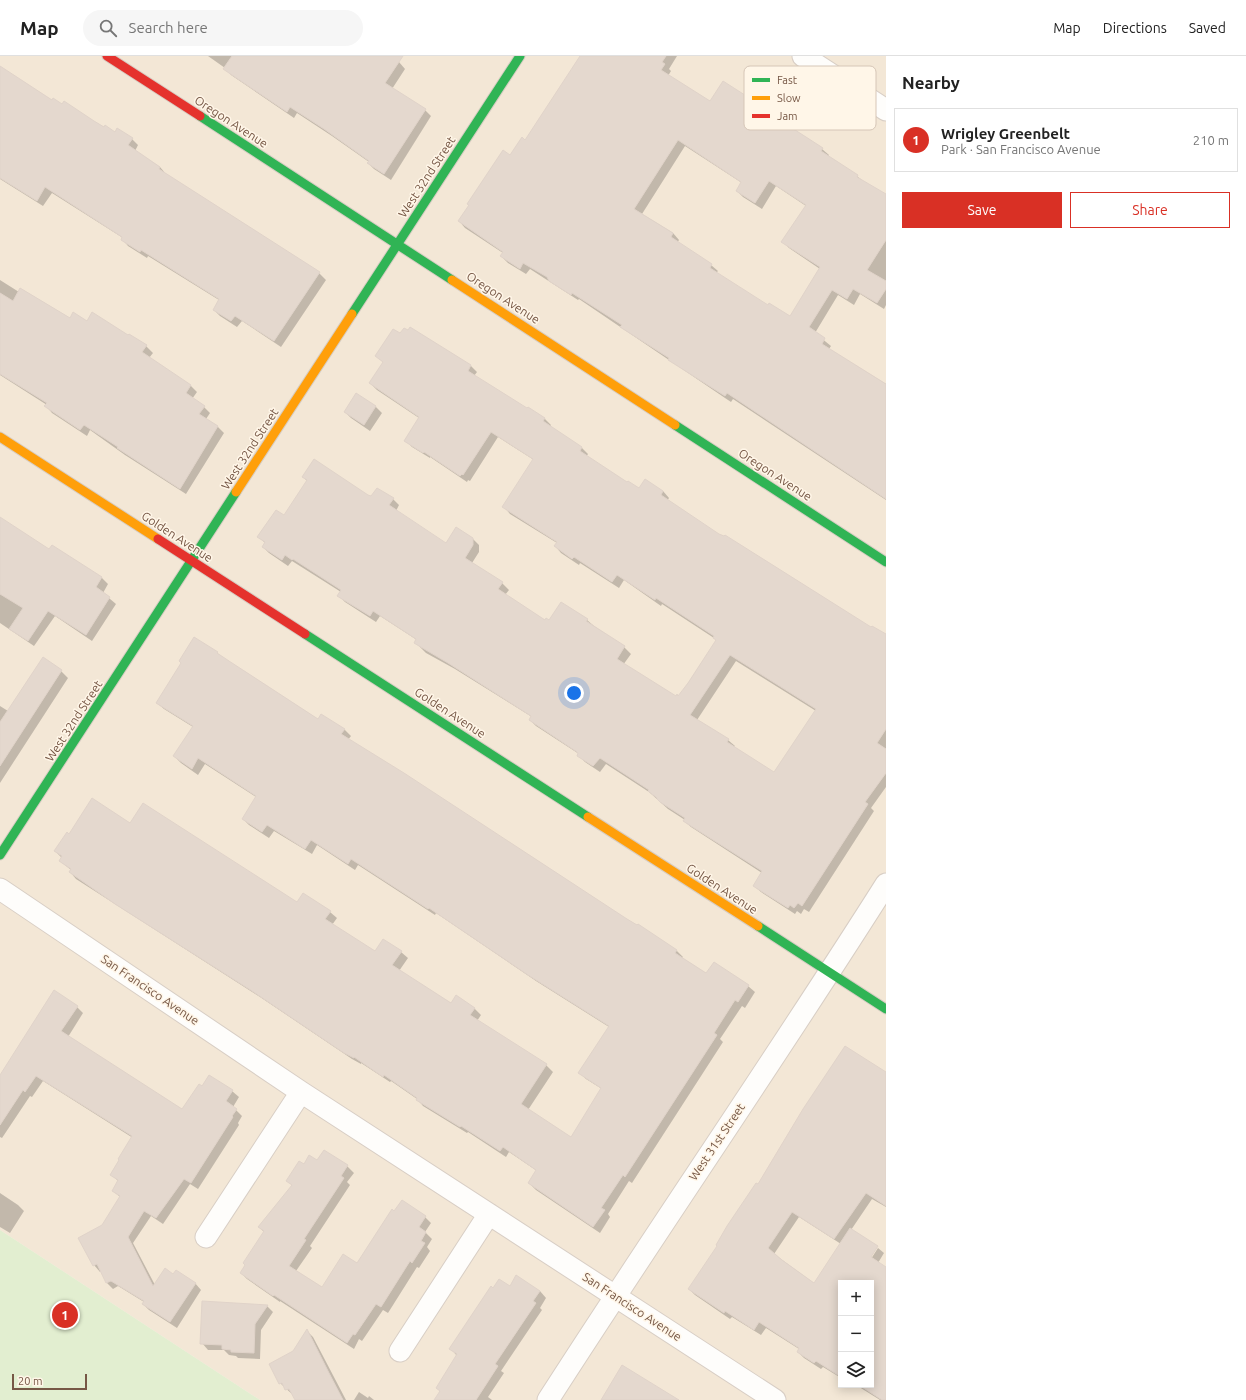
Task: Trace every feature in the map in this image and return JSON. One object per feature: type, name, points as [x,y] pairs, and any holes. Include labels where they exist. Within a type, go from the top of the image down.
[{"type":"street","name":"Oregon Avenue","points":[[106,56],[886,562]]},
{"type":"street","name":"West 32nd Street","points":[[0,855],[520,56]]},
{"type":"street","points":[[803,56],[818,66]]},
{"type":"street","points":[[876,103],[886,110]]},
{"type":"street","name":"Golden Avenue","points":[[0,437],[886,1009]]},
{"type":"street","name":"West 31st Street","points":[[548,1400],[615,1296],[830,973],[886,884]]},
{"type":"street","name":"San Francisco Avenue","points":[[0,889],[301,1092],[775,1400]]},
{"type":"street","points":[[206,1237],[301,1092]]},
{"type":"street","points":[[400,1351],[489,1214]]},
{"type":"shaded area","points":[[0,56],[886,56],[886,1400],[260,1400],[0,1230]]},
{"type":"green space","points":[[0,1230],[260,1400],[0,1400]]},
{"type":"building","points":[[232,56],[403,56],[385,83],[426,109],[384,174],[367,163],[369,161],[324,129],[290,107],[287,112],[223,69]]},
{"type":"building","points":[[580,56],[666,56],[662,62],[665,64],[661,70],[710,101],[723,81],[744,94],[744,130],[795,130],[823,148],[821,151],[858,175],[857,177],[886,194],[886,240],[867,270],[886,281],[886,289],[877,303],[853,289],[847,299],[832,290],[809,327],[825,338],[822,344],[886,384],[886,499],[727,393],[725,396],[668,360],[669,358],[620,327],[622,325],[572,293],[571,295],[549,281],[547,277],[523,263],[520,269],[500,256],[503,252],[458,221],[469,205],[467,204],[503,150],[510,155],[522,137],[525,140]],"holes":[[[678,140],[741,182],[736,191],[755,203],[769,181],[806,205],[781,242],[820,267],[790,316],[769,303],[768,305],[710,268],[712,264],[671,237],[673,233],[634,209]]]},
{"type":"building","points":[[0,66],[52,100],[53,98],[62,104],[64,101],[104,127],[105,125],[115,132],[117,128],[133,138],[128,145],[160,167],[159,169],[320,272],[274,341],[235,316],[231,321],[213,310],[219,299],[141,250],[140,252],[121,240],[122,237],[45,187],[37,201],[0,178]]},
{"type":"building","points":[[20,288],[70,318],[73,312],[87,321],[92,312],[128,335],[129,334],[147,345],[142,352],[191,385],[186,393],[205,406],[199,414],[218,426],[180,489],[84,425],[80,430],[44,406],[47,403],[0,374],[0,293],[13,301]]},
{"type":"building","points":[[410,327],[471,365],[468,371],[545,418],[543,421],[582,447],[580,451],[627,482],[628,481],[639,488],[645,479],[663,491],[661,495],[719,534],[725,535],[871,627],[872,626],[886,634],[886,729],[877,743],[886,749],[886,773],[865,802],[868,804],[802,906],[798,903],[794,908],[790,905],[788,908],[753,886],[762,871],[683,821],[685,818],[660,802],[648,791],[649,790],[600,758],[593,766],[577,756],[577,752],[529,720],[531,716],[414,643],[416,639],[373,611],[370,616],[337,596],[341,590],[293,559],[292,560],[285,555],[282,560],[262,547],[265,542],[257,537],[276,510],[284,515],[307,480],[302,477],[314,459],[368,495],[371,496],[377,488],[394,498],[389,505],[446,543],[456,527],[473,538],[473,545],[465,558],[503,582],[498,589],[545,620],[546,618],[549,620],[561,602],[588,619],[586,621],[625,646],[617,659],[676,696],[677,694],[678,696],[688,683],[716,640],[713,638],[714,636],[656,598],[655,600],[617,575],[612,582],[574,557],[572,559],[554,546],[557,542],[502,507],[533,459],[491,432],[463,475],[462,474],[460,476],[424,452],[423,453],[404,441],[419,417],[369,383],[383,362],[375,356],[393,329],[400,333],[404,328],[408,330]],"holes":[[[730,655],[816,709],[774,772],[727,742],[729,739],[690,715]]]},
{"type":"building","points":[[356,393],[376,406],[364,425],[344,412]]},
{"type":"building","points":[[0,517],[49,549],[52,545],[102,577],[96,587],[110,597],[86,635],[48,611],[28,641],[9,629],[23,608],[0,594]]},
{"type":"building","points":[[194,637],[318,719],[321,714],[345,729],[341,734],[404,773],[627,919],[637,925],[638,924],[677,950],[675,953],[706,973],[714,962],[749,985],[738,1002],[735,1000],[714,1033],[717,1035],[625,1177],[623,1175],[601,1208],[605,1210],[593,1227],[528,1183],[536,1170],[503,1147],[500,1151],[416,1100],[417,1098],[384,1075],[383,1077],[354,1057],[344,1053],[252,991],[115,904],[69,872],[71,869],[59,861],[62,856],[54,851],[67,832],[69,834],[92,798],[130,823],[143,803],[297,902],[303,893],[331,911],[325,919],[375,951],[383,939],[402,951],[392,965],[451,1003],[456,995],[475,1008],[470,1015],[547,1064],[521,1104],[571,1137],[601,1088],[578,1073],[609,1026],[528,975],[429,908],[428,909],[351,859],[348,864],[311,840],[305,849],[267,825],[262,832],[242,819],[256,796],[198,758],[192,769],[173,756],[193,726],[156,703],[181,663],[179,661]]},
{"type":"building","points":[[43,657],[62,670],[0,766],[0,722]]},
{"type":"building","points":[[54,990],[78,1006],[61,1031],[182,1109],[199,1084],[202,1086],[209,1075],[233,1090],[226,1101],[237,1109],[191,1183],[184,1179],[156,1218],[144,1211],[128,1237],[153,1286],[165,1268],[173,1274],[176,1270],[196,1283],[170,1322],[142,1304],[144,1301],[111,1281],[106,1283],[97,1264],[93,1266],[78,1238],[102,1225],[120,1196],[112,1191],[118,1180],[110,1175],[132,1136],[36,1076],[25,1092],[23,1090],[0,1125],[0,1075]]},
{"type":"building","points":[[845,1046],[886,1072],[886,1206],[866,1193],[834,1239],[792,1212],[768,1248],[814,1283],[850,1228],[878,1246],[871,1257],[886,1267],[886,1400],[882,1400],[864,1388],[874,1388],[874,1280],[838,1280],[838,1375],[816,1361],[814,1363],[797,1352],[799,1348],[759,1322],[754,1330],[725,1311],[724,1313],[688,1289],[717,1246],[716,1245],[727,1226],[756,1183],[758,1184],[803,1109]]},
{"type":"building","points":[[324,1150],[348,1165],[341,1176],[344,1178],[304,1239],[306,1240],[289,1266],[322,1287],[343,1254],[357,1263],[392,1209],[394,1211],[402,1200],[426,1216],[419,1227],[426,1232],[421,1241],[425,1243],[412,1263],[410,1261],[381,1307],[376,1304],[355,1335],[353,1334],[347,1343],[240,1273],[245,1265],[243,1263],[264,1231],[258,1227],[292,1185],[286,1181],[299,1161],[304,1164],[309,1155],[317,1160]]},
{"type":"building","points":[[516,1275],[540,1291],[533,1301],[536,1303],[495,1364],[498,1366],[476,1400],[434,1400],[440,1391],[436,1388],[457,1354],[449,1349],[491,1286],[493,1288],[499,1279],[510,1286]]},
{"type":"building","points":[[202,1301],[268,1305],[255,1324],[254,1353],[231,1352],[231,1350],[222,1349],[222,1345],[200,1344]]},
{"type":"building","points":[[307,1329],[343,1400],[295,1400],[289,1389],[285,1390],[282,1383],[279,1384],[269,1364],[293,1351]]},
{"type":"building","points":[[622,1365],[679,1400],[601,1400]]},
{"type":"traffic: fast","points":[[352,314],[520,56]]},
{"type":"traffic: fast","points":[[200,116],[452,280]]},
{"type":"traffic: fast","points":[[675,425],[886,562]]},
{"type":"traffic: fast","points":[[0,855],[236,492]]},
{"type":"traffic: fast","points":[[305,634],[588,817]]},
{"type":"traffic: fast","points":[[758,926],[886,1009]]},
{"type":"traffic: slow","points":[[452,280],[675,425]]},
{"type":"traffic: slow","points":[[236,492],[352,314]]},
{"type":"traffic: slow","points":[[0,437],[158,539]]},
{"type":"traffic: slow","points":[[588,817],[758,926]]},
{"type":"traffic: jam","points":[[107,56],[200,116]]},
{"type":"traffic: jam","points":[[158,539],[305,634]]},
{"type":"place","name":"Wrigley Greenbelt","points":[[65,1315]]}]
